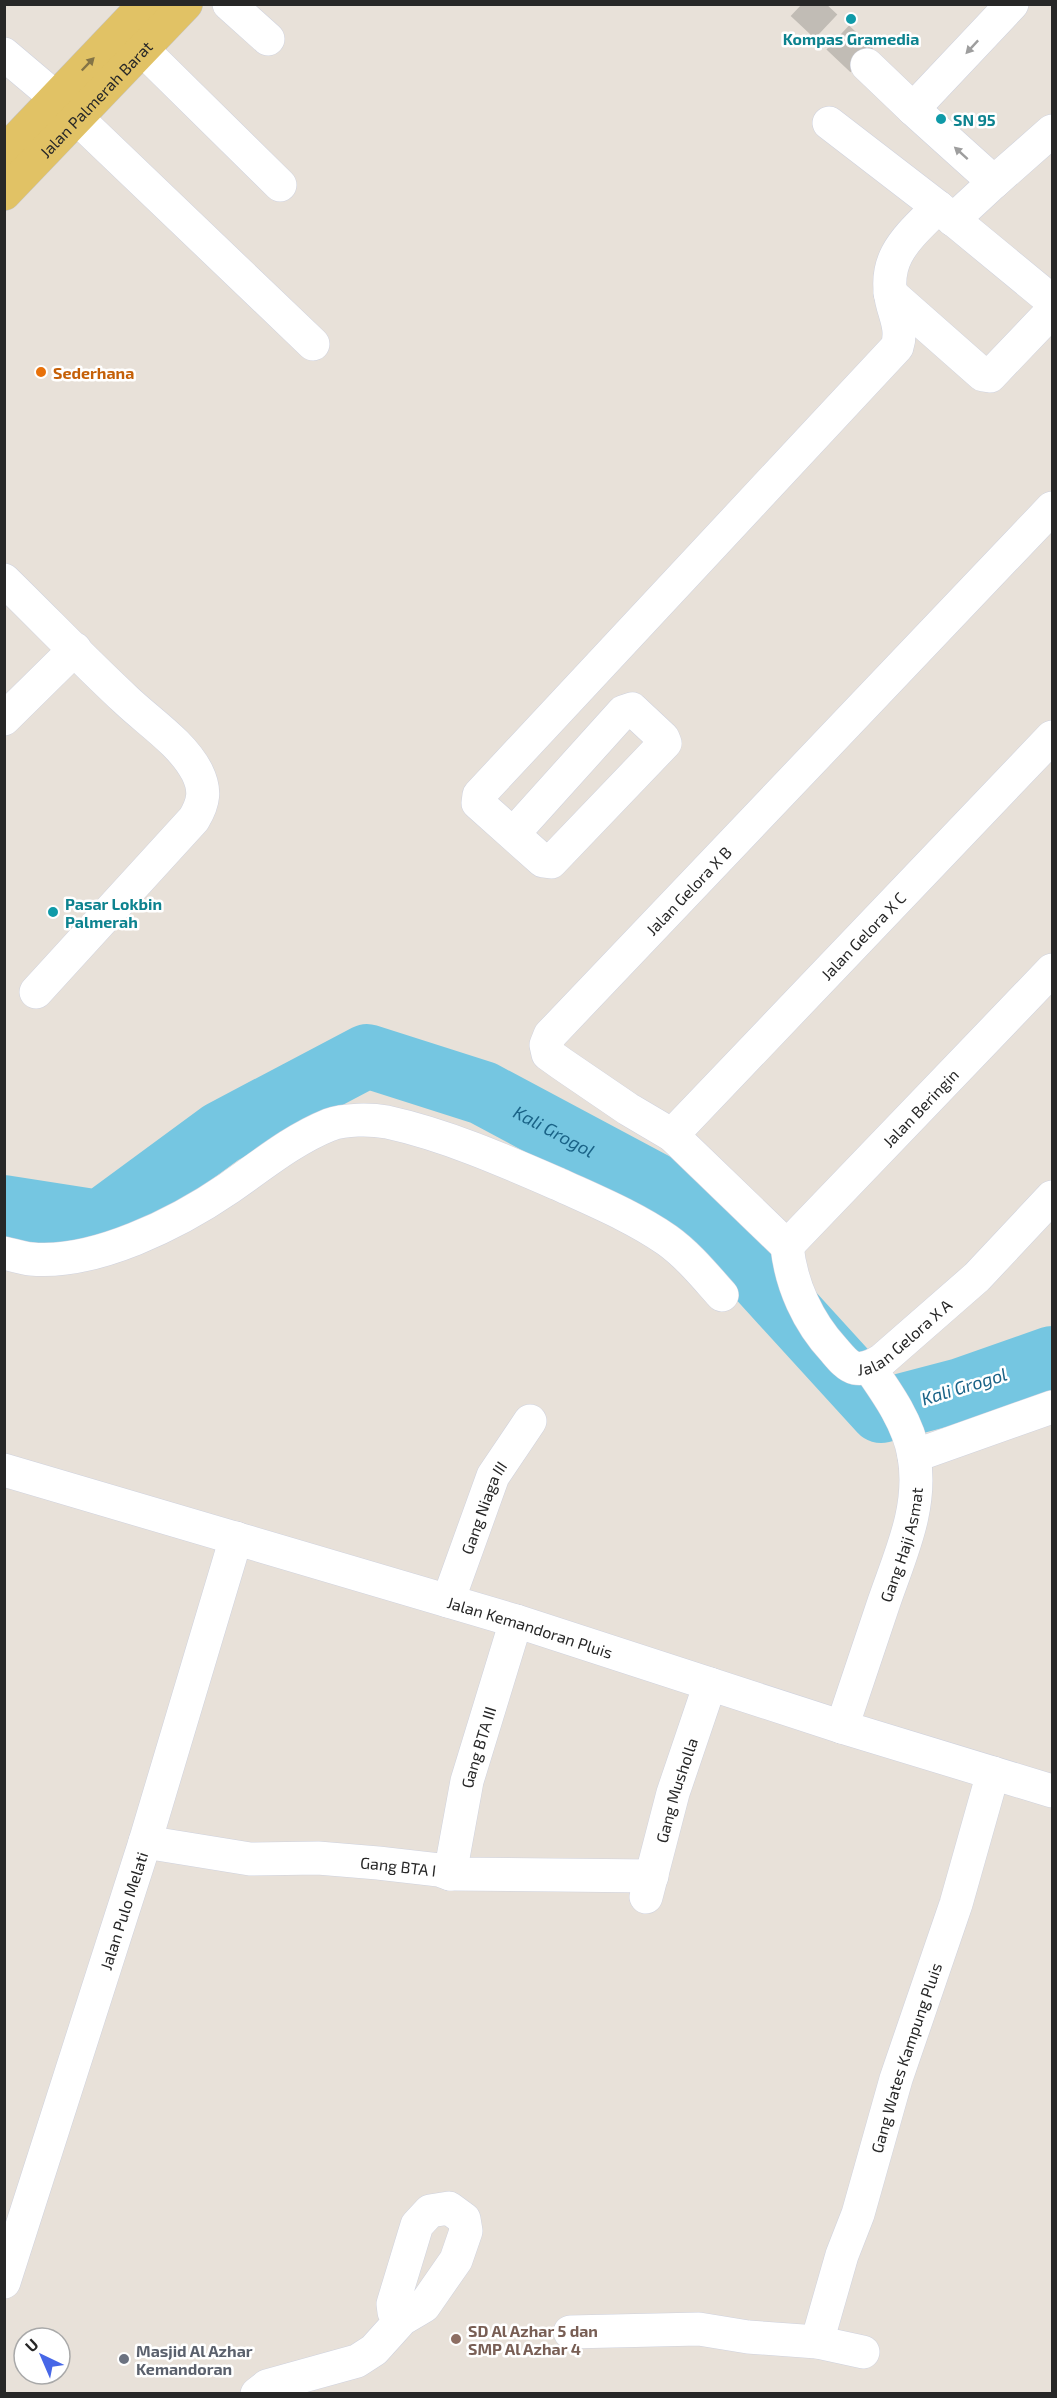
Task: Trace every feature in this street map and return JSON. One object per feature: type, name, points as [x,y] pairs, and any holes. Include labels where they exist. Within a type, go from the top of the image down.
[{"type":"main road","name":"Jalan Palmerah Barat","points":[[4,195],[145,4]]},
{"type":"main road","name":"Jalan Palmerah Barat","points":[[4,152],[143,50],[186,4]]},
{"type":"street","points":[[229,4],[268,39]]},
{"type":"street","points":[[913,109],[1012,4]]},
{"type":"street","points":[[143,50],[280,185]]},
{"type":"street","points":[[4,54],[66,108],[313,344]]},
{"type":"street","points":[[867,65],[994,182]]},
{"type":"street","points":[[830,123],[1053,301]]},
{"type":"street","points":[[513,834],[623,711],[632,709],[663,738],[664,743],[661,748],[551,862],[543,861],[478,803],[479,795],[897,347],[900,337],[890,293],[889,275],[896,253],[912,232],[994,182],[1053,131]]},
{"type":"street","points":[[890,293],[983,375],[990,376],[1053,311]]},
{"type":"street","name":"Jalan Gelora X B","points":[[787,1246],[672,1135],[627,1109],[548,1054],[546,1045],[550,1035],[1053,508]]},
{"type":"street","points":[[4,580],[124,699],[188,758],[198,773],[204,791],[202,805],[194,819],[36,992]]},
{"type":"street","points":[[4,719],[75,649]]},
{"type":"street","name":"Jalan Gelora X C","points":[[672,1135],[1053,737]]},
{"type":"street","name":"Jalan Beringin","points":[[787,1246],[1053,970]]},
{"type":"street","points":[[4,1253],[31,1259],[76,1257],[128,1241],[181,1218],[228,1189],[280,1151],[329,1125],[351,1121],[385,1122],[438,1136],[511,1163],[599,1203],[668,1241],[722,1295]]},
{"type":"street","name":"Jalan Gelora X A","points":[[787,1246],[798,1293],[812,1322],[844,1362],[856,1368],[869,1367],[882,1360],[977,1276],[1053,1197]]},
{"type":"street","name":"Gang Haji Asmat","points":[[842,1727],[912,1523],[916,1486],[914,1456],[896,1410],[869,1367]]},
{"type":"street","points":[[914,1456],[1053,1407]]},
{"type":"street","name":"Gang Niaga III","points":[[448,1600],[493,1476],[530,1420]]},
{"type":"street","name":"Jalan Kemandoran Pluis","points":[[4,1470],[448,1600],[842,1727],[1053,1791]]},
{"type":"street","name":"Jalan Pulo Melati","points":[[4,2282],[145,1842],[236,1538]]},
{"type":"street","name":"Gang BTA III","points":[[450,1874],[467,1781],[516,1621]]},
{"type":"street","name":"Gang Musholla","points":[[649,1887],[672,1793],[710,1684]]},
{"type":"street","name":"Gang Wates Kampung Pluis","points":[[817,2342],[842,2255],[858,2214],[906,2047],[956,1904],[993,1773]]},
{"type":"street","name":"Gang BTA I","points":[[145,1842],[250,1860],[318,1858],[400,1865],[450,1874],[649,1887]]},
{"type":"street","points":[[256,2394],[267,2386],[357,2361],[374,2350],[402,2319]]},
{"type":"street","points":[[570,2332],[699,2329],[748,2337],[817,2342],[862,2352]]},
{"type":"waterway","name":"Kali Grogol","points":[[4,1207],[100,1222],[221,1133],[367,1056],[483,1093],[659,1187],[737,1253],[881,1411],[961,1390],[1052,1358]]},
{"type":"tunnel","points":[[802,4],[867,65]]},
{"type":"place","name":"Kompas Gramedia","points":[[851,19]]},
{"type":"place","name":"SN 95","points":[[941,119]]},
{"type":"place","name":"Sederhana","points":[[41,372]]},
{"type":"place","name":"Pasar Lokbin Palmerah","points":[[53,912]]},
{"type":"place","name":"SD Al Azhar 5 dan SMP Al Azhar 4","points":[[456,2339]]},
{"type":"place","name":"Masjid Al Azhar Kemandoran","points":[[124,2359]]}]
